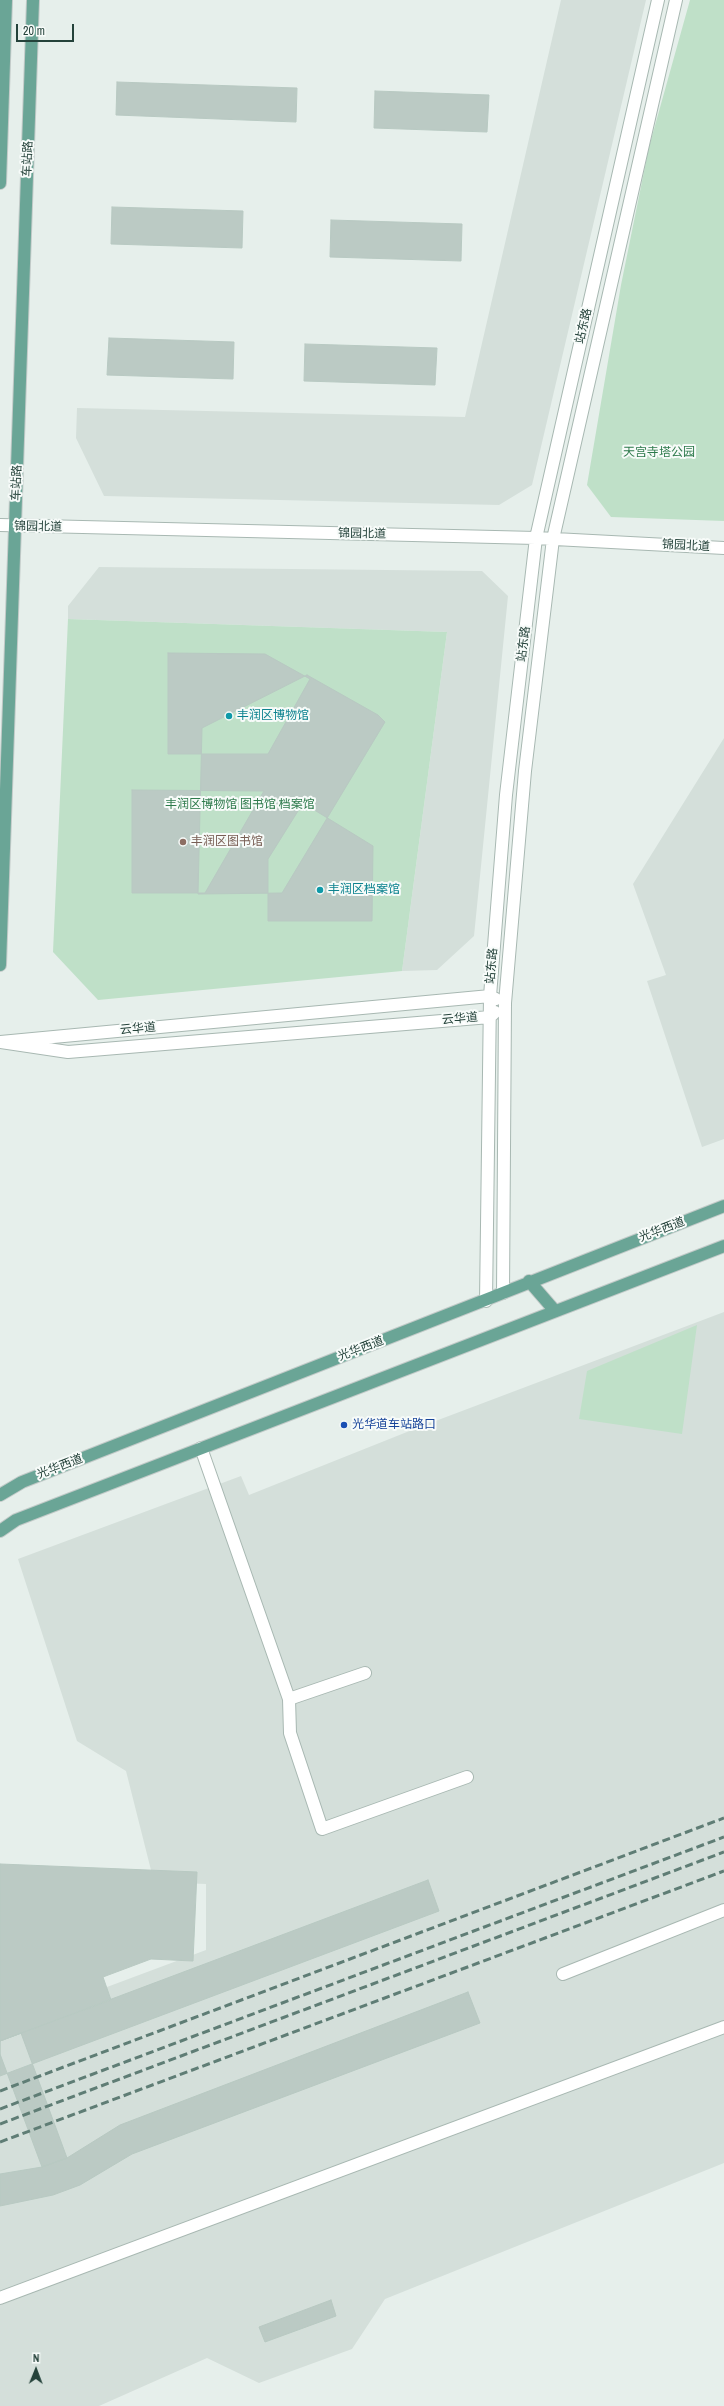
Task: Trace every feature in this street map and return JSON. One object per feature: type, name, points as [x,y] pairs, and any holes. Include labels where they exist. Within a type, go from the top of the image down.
[{"type":"main road","points":[[0,183],[6,0]]},
{"type":"main road","name":"车站路","points":[[0,965],[33,0]]},
{"type":"main road","name":"光华西道","points":[[0,1495],[22,1482],[486,1301],[529,1281],[724,1206]]},
{"type":"main road","points":[[0,1531],[16,1520],[724,1246]]},
{"type":"main road","points":[[529,1281],[555,1311]]},
{"type":"street","name":"站东路","points":[[486,1301],[490,996],[506,795],[536,538],[658,0]]},
{"type":"street","name":"站东路","points":[[503,1293],[504,1003],[525,771],[554,539],[676,0]]},
{"type":"street","name":"锦园北道","points":[[0,526],[536,538],[724,548]]},
{"type":"street","points":[[490,996],[504,1003]]},
{"type":"street","name":"云华道","points":[[0,1042],[490,996]]},
{"type":"street","name":"云华道","points":[[0,1042],[68,1052],[490,1016],[504,1003]]},
{"type":"street","points":[[201,1448],[289,1699],[290,1733],[322,1829],[467,1777]]},
{"type":"street","points":[[289,1699],[365,1674]]},
{"type":"street","points":[[562,1974],[724,1910]]},
{"type":"street","points":[[0,2298],[724,2027]]},
{"type":"shaded area","points":[[561,0],[646,0],[532,485],[499,505],[104,496],[76,438],[77,408],[465,417]]},
{"type":"shaded area","points":[[99,567],[482,571],[508,596],[474,936],[437,970],[402,971],[447,632],[68,619],[68,606]]},
{"type":"shaded area","points":[[724,738],[724,1139],[702,1147],[647,981],[666,975],[633,884]]},
{"type":"shaded area","points":[[724,1312],[724,2163],[385,2299],[352,2349],[259,2383],[207,2358],[99,2406],[0,2406],[0,2027],[206,1950],[206,1884],[154,1882],[126,1771],[77,1741],[18,1559],[241,1476],[249,1495],[417,1428]]},
{"type":"green space","name":"天宫寺塔公园","points":[[690,0],[724,0],[724,521],[611,517],[587,485],[621,285],[649,147]]},
{"type":"green space","name":"丰润区博物馆 图书馆 档案馆","points":[[68,619],[447,632],[402,971],[98,1000],[53,952]]},
{"type":"green space","points":[[697,1325],[682,1434],[579,1419],[587,1371]]},
{"type":"building","points":[[117,82],[297,88],[296,122],[116,115]]},
{"type":"building","points":[[375,91],[489,95],[487,132],[374,128]]},
{"type":"building","points":[[112,207],[243,211],[242,248],[111,244]]},
{"type":"building","points":[[331,220],[462,224],[461,261],[330,257]]},
{"type":"building","points":[[109,338],[234,342],[233,379],[107,375]]},
{"type":"building","points":[[305,344],[437,348],[435,385],[304,381]]},
{"type":"building","name":"丰润区博物馆","points":[[168,653],[265,654],[310,679],[268,754],[168,754]]},
{"type":"building","points":[[307,675],[378,715],[385,722],[282,893],[198,894],[202,728]]},
{"type":"building","name":"丰润区图书馆","points":[[132,790],[264,791],[205,893],[132,893]]},
{"type":"building","name":"丰润区档案馆","points":[[303,803],[373,846],[372,921],[268,921],[268,859]]},
{"type":"building","points":[[0,1864],[197,1872],[193,1961],[151,1959],[103,1977],[111,2000],[0,2041]]},
{"type":"building","points":[[428,1880],[439,1911],[0,2076],[0,2041]]},
{"type":"building","points":[[468,1992],[480,2023],[132,2154],[80,2185],[53,2195],[0,2206],[0,2174],[42,2167],[67,2158],[120,2125]]},
{"type":"building","points":[[21,2033],[67,2158],[42,2167],[0,2054],[0,2041]]},
{"type":"building","points":[[331,2300],[336,2316],[265,2342],[259,2327]]},
{"type":"railway","points":[[0,2091],[724,1818]]},
{"type":"railway","points":[[0,2109],[724,1837]]},
{"type":"railway","points":[[0,2124],[724,1852]]},
{"type":"railway","points":[[0,2142],[724,1871]]},
{"type":"place","name":"丰润区博物馆","points":[[229,716]]},
{"type":"place","name":"丰润区图书馆","points":[[183,842]]},
{"type":"place","name":"丰润区档案馆","points":[[320,890]]},
{"type":"place","name":"光华道车站路口","points":[[344,1425]]}]
